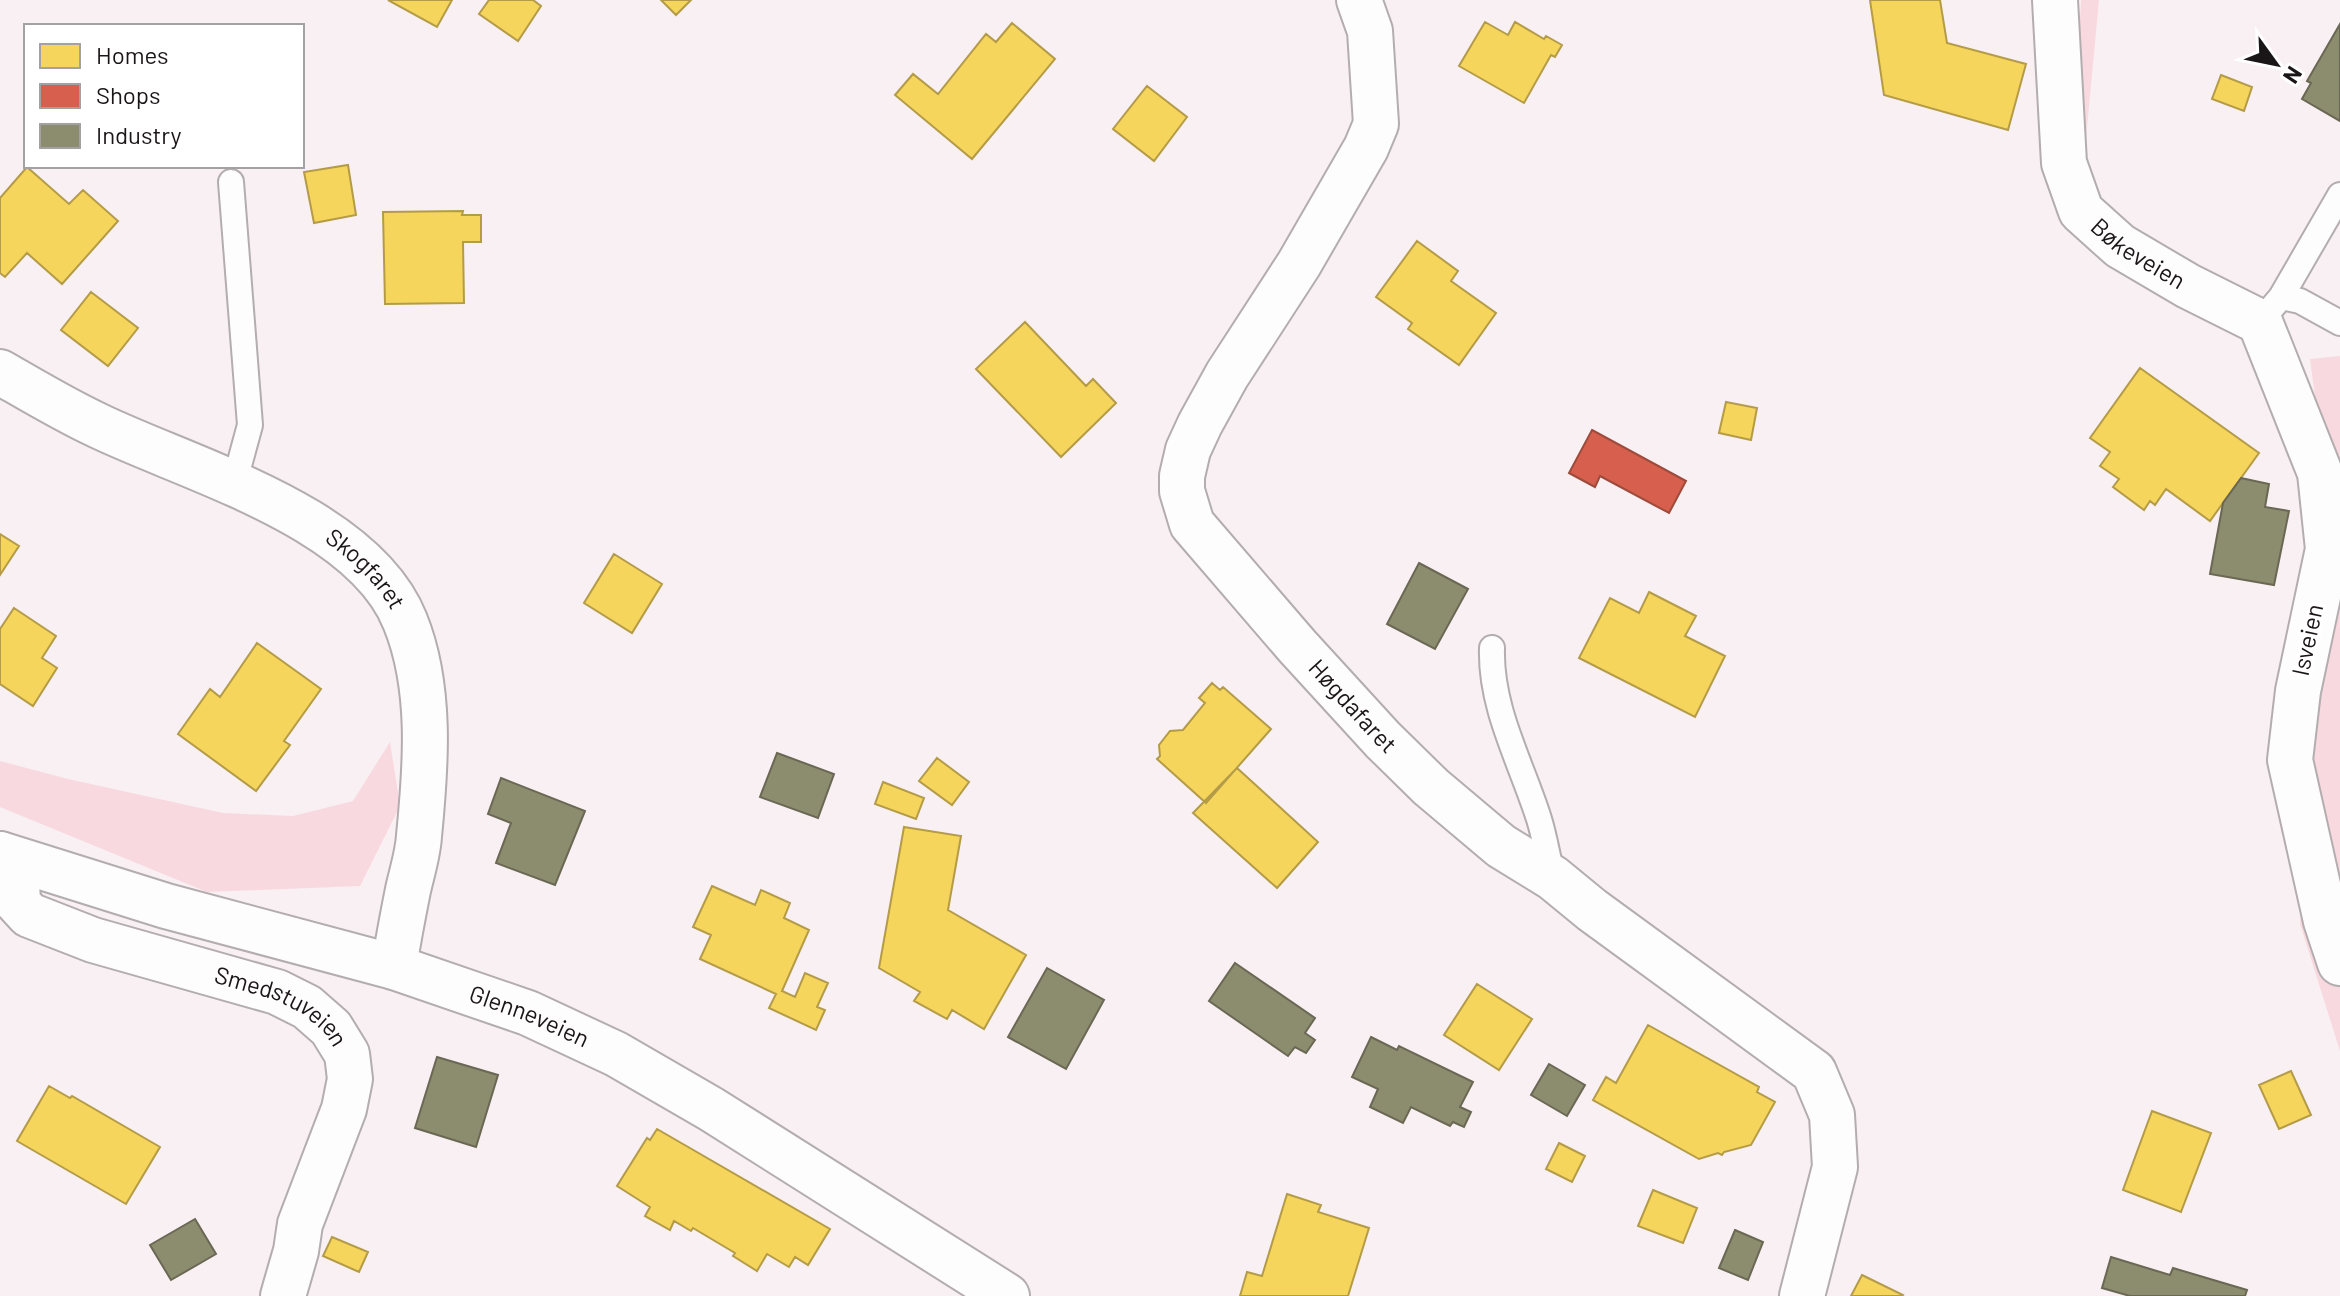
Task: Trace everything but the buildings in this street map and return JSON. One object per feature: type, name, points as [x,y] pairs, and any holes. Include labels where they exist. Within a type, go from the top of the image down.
[{"type":"street","name":"Høgdafaret","points":[[1359,0],[1370,31],[1376,124],[1366,148],[1299,264],[1227,375],[1188,450],[1182,491],[1192,524],[1297,646],[1383,740],[1431,787],[1501,846],[1553,878],[1592,910],[1814,1072],[1832,1115],[1835,1167],[1802,1296]]},
{"type":"street","name":"Bøkeveien","points":[[2055,0],[2064,163],[2081,211],[2120,246],[2188,286],[2271,309]]},
{"type":"street","name":"Isveien","points":[[2271,309],[2320,473],[2328,549],[2298,691],[2290,760],[2326,921],[2340,963]]},
{"type":"street","name":"Skogfaret","points":[[0,372],[101,427],[234,484],[303,519],[349,548],[377,575],[393,597],[415,648],[422,693],[425,757],[419,840],[394,967]]},
{"type":"street","name":"Glenneveien","points":[[0,854],[166,906],[394,967],[528,1013],[616,1054],[711,1109],[1007,1296]]},
{"type":"street","name":"Smedstuveien","points":[[0,854],[17,882],[18,903],[29,915],[93,940],[277,992],[307,1007],[331,1028],[347,1054],[350,1079],[344,1109],[300,1224],[283,1296]]},
{"type":"lane","points":[[231,182],[250,425],[234,484]]},
{"type":"lane","points":[[2271,309],[2340,195]]},
{"type":"lane","name":"Bøkeveien","points":[[2271,309],[2300,301],[2340,323]]},
{"type":"lane","points":[[1492,648],[1491,669],[1499,704],[1539,820],[1553,878]]},
{"type":"shaded area","points":[[2081,0],[2099,0],[2085,149],[2075,123]]},
{"type":"shaded area","points":[[2340,356],[2340,487],[2316,404],[2310,359]]},
{"type":"shaded area","points":[[2340,579],[2340,1051],[2300,924],[2314,721]]},
{"type":"shaded area","points":[[390,742],[400,806],[360,886],[207,892],[0,807],[0,761],[223,813],[293,816],[353,801]]}]
